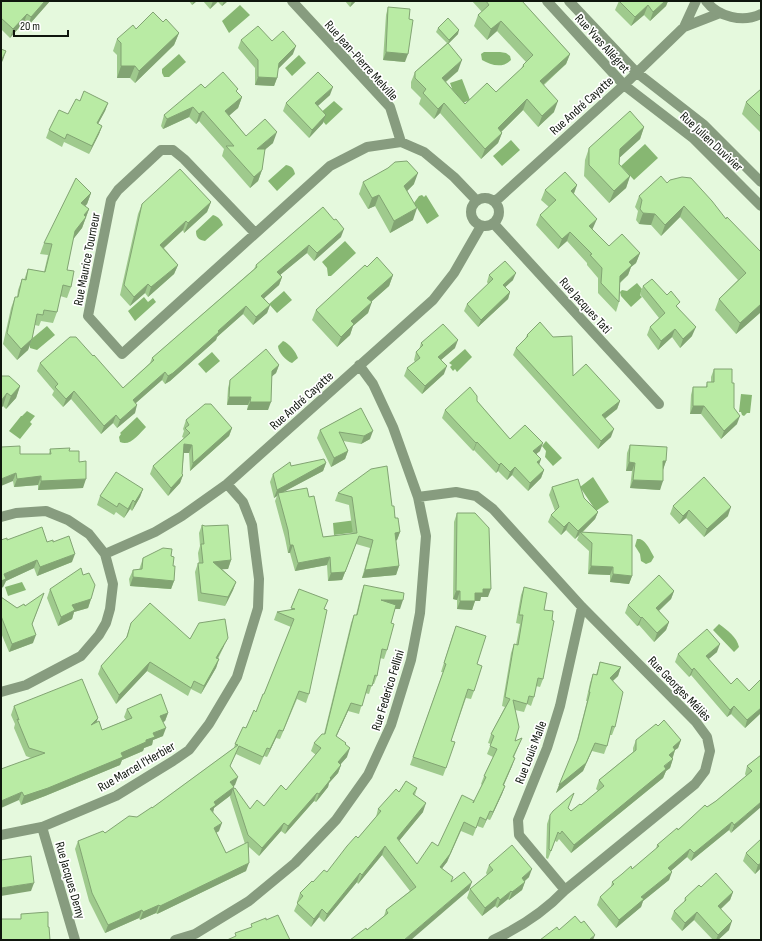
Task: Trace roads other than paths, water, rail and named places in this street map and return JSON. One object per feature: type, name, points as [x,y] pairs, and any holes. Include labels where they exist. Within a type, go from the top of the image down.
[{"type":"street","name":"Rue Jean-Pierre Melville","points":[[292,1],[390,107],[401,142]]},
{"type":"street","name":"Rue Yves Allégret","points":[[547,1],[624,85]]},
{"type":"street","name":"Rue Yves Allégret","points":[[569,1],[636,72]]},
{"type":"street","name":"Rue André Cayatte","points":[[494,201],[624,85],[684,26],[696,1]]},
{"type":"street","points":[[706,1],[720,13],[733,18],[748,19],[760,16]]},
{"type":"street","name":"Rue André Cayatte","points":[[684,26],[720,13]]},
{"type":"street","name":"Rue Julien Duvivier","points":[[636,72],[704,125],[761,182]]},
{"type":"street","name":"Rue Julien Duvivier","points":[[624,85],[693,138],[761,206]]},
{"type":"street","points":[[401,142],[424,152],[454,177],[477,201]]},
{"type":"street","name":"Rue Maurice Tourneur","points":[[255,234],[184,159],[173,150],[161,150],[118,190],[111,200],[88,316],[122,354],[255,234],[330,166],[366,147],[401,142]]},
{"type":"street","points":[[482,198],[489,198],[494,201],[498,206],[500,213],[494,224],[481,226],[476,223],[472,218],[472,206],[482,198]]},
{"type":"street","name":"Rue Jacques Tati","points":[[494,224],[659,404]]},
{"type":"street","name":"Rue André Cayatte","points":[[105,554],[156,532],[182,516],[227,484],[433,300],[454,272],[481,226]]},
{"type":"street","name":"Rue Federico Fellini","points":[[175,940],[195,934],[249,900],[295,863],[336,820],[368,775],[391,725],[411,660],[420,613],[426,536],[418,497],[393,427],[373,384],[359,365]]},
{"type":"street","name":"Rue Marcel l'Herbier","points":[[1,835],[42,827],[116,796],[189,750],[209,724],[237,677],[258,608],[259,579],[252,525],[243,502],[227,484]]},
{"type":"street","name":"Rue Georges Méliès","points":[[418,497],[456,492],[476,496],[493,509],[582,607],[696,722],[708,737],[710,751],[705,771],[695,784],[565,890],[550,905],[508,933],[493,940]]},
{"type":"street","points":[[1,517],[16,513],[46,511],[68,520],[89,534],[105,554],[113,584],[110,609],[106,623],[99,635],[81,656],[26,685],[1,692]]},
{"type":"street","name":"Rue Louis Malle","points":[[565,890],[520,835],[518,820],[547,748],[560,706],[582,607]]},
{"type":"street","name":"Rue Jacques Demy","points":[[42,827],[75,940]]}]
